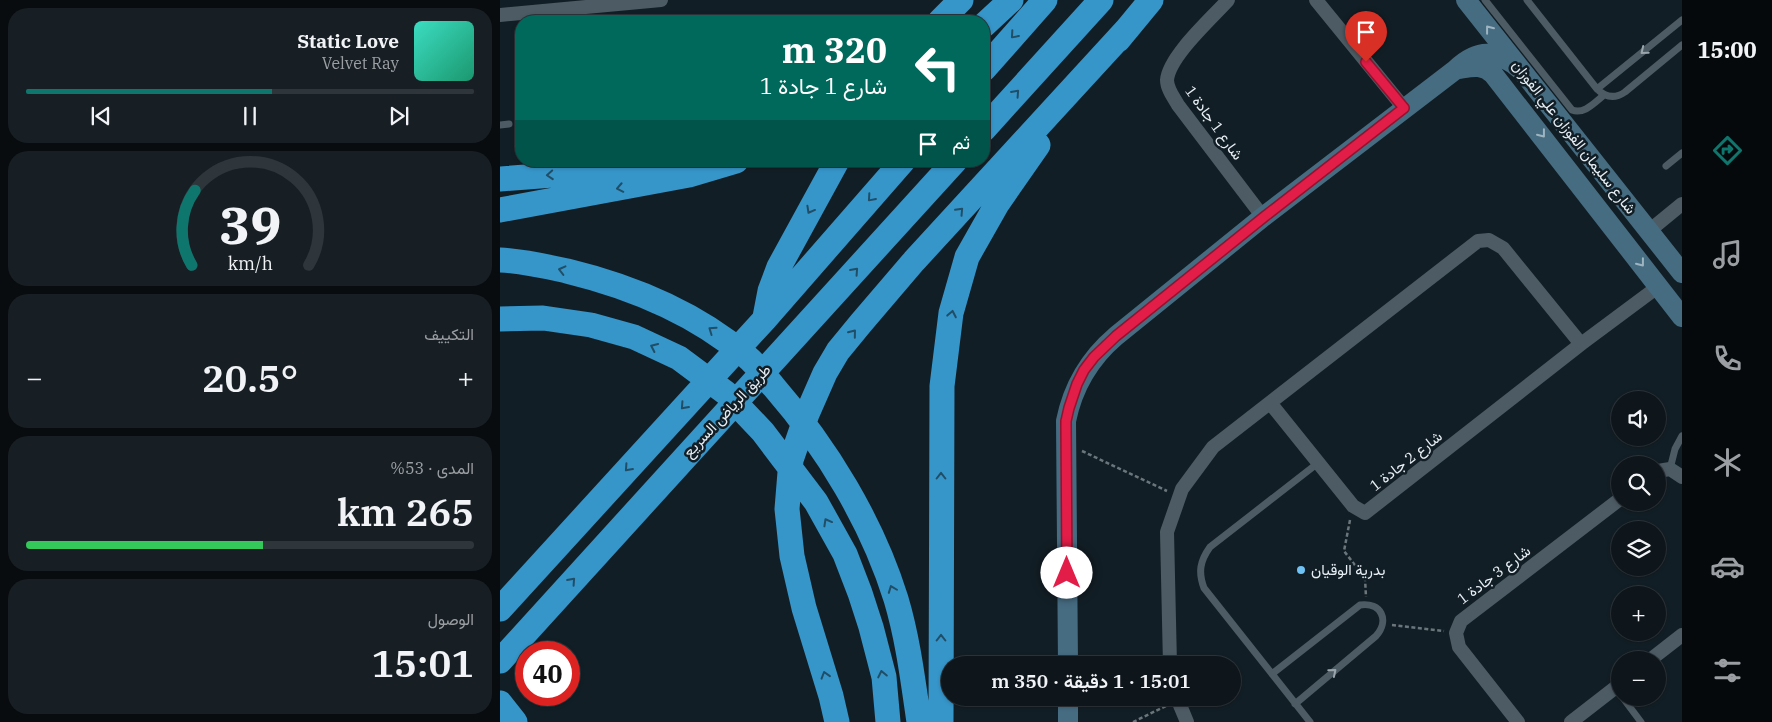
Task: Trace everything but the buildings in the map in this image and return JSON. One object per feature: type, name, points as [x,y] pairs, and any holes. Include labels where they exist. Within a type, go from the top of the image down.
[{"type":"highway","points":[[946,15],[961,0]]},
{"type":"highway","points":[[990,16],[1003,0]]},
{"type":"highway","points":[[990,18],[1012,0]]},
{"type":"highway","points":[[990,62],[1045,0]]},
{"type":"highway","points":[[990,122],[1100,0]]},
{"type":"highway","points":[[941,722],[942,386],[951,313],[967,257],[997,204],[1051,126],[1151,0]]},
{"type":"highway","points":[[836,722],[831,696],[804,608],[792,556],[787,509],[791,460],[807,414],[825,373],[838,351],[914,261],[1128,28]]},
{"type":"highway","points":[[500,179],[664,167]]},
{"type":"highway","points":[[500,210],[689,175],[716,167]]},
{"type":"highway","points":[[758,325],[779,267],[834,167]]},
{"type":"highway","points":[[506,603],[758,325],[898,167]]},
{"type":"highway","name":"طريق الرياض السريع","points":[[500,661],[949,167]]},
{"type":"highway","points":[[500,260],[524,261],[594,278],[656,299],[708,327],[748,357],[795,411],[838,475],[872,536],[896,600],[912,666],[919,722]]},
{"type":"highway","points":[[500,319],[543,318],[591,325],[634,337],[679,358],[726,393],[763,432],[816,502],[845,554],[871,627],[884,677],[888,722]]},
{"type":"highway","points":[[500,703],[514,722]]},
{"type":"street","points":[[500,15],[623,2],[661,0]]},
{"type":"street","name":"شارع 1 جادة 1","points":[[1228,0],[1184,48],[1170,67],[1167,82],[1178,105],[1264,217]]},
{"type":"street","points":[[1316,0],[1404,108]]},
{"type":"street","name":"شارع سليمان الفوزان علي الفوزان","points":[[1466,0],[1682,273]]},
{"type":"street","points":[[1068,656],[1066,421],[1077,384],[1094,357],[1116,336],[1264,217],[1455,70],[1466,59],[1480,54],[1495,54],[1508,59],[1526,75],[1514,83],[1512,96]]},
{"type":"street","name":"شارع سليمان الفوزان علي الفوزان","points":[[1455,70],[1479,66],[1487,68],[1512,96],[1682,317]]},
{"type":"street","points":[[1649,231],[1682,204]]},
{"type":"street","points":[[1170,656],[1167,532],[1182,489],[1212,447],[1271,404],[1478,241],[1490,240],[1502,248],[1581,344]]},
{"type":"street","name":"شارع 2 جادة 1","points":[[1353,506],[1365,513],[1376,506],[1581,344],[1659,286]]},
{"type":"street","points":[[1271,404],[1353,506]]},
{"type":"street","name":"شارع 3 جادة 1","points":[[1456,633],[1460,621],[1611,506]]},
{"type":"street","points":[[1456,633],[1459,647],[1518,722]]},
{"type":"street","points":[[1662,651],[1682,635]]},
{"type":"street","points":[[1571,722],[1611,696]]},
{"type":"street","points":[[1068,706],[1068,722]]},
{"type":"street","points":[[1180,706],[1188,722]]},
{"type":"lane","points":[[1485,0],[1572,110],[1576,112],[1584,110],[1604,95]]},
{"type":"lane","points":[[1527,0],[1597,89],[1604,95],[1615,97],[1620,95],[1682,45]]},
{"type":"lane","points":[[1597,89],[1682,20]]},
{"type":"lane","points":[[500,124],[509,124]]},
{"type":"lane","points":[[1666,166],[1682,153]]},
{"type":"lane","points":[[1670,472],[1675,448],[1682,436]]},
{"type":"lane","points":[[1310,722],[1204,588],[1200,578],[1200,567],[1203,557],[1210,547],[1318,463]]},
{"type":"lane","points":[[1272,674],[1360,605],[1374,606],[1379,611],[1383,617],[1381,631],[1295,704]]},
{"type":"lane","points":[[1630,706],[1641,722]]},
{"type":"path","points":[[1067,444],[1179,496]]},
{"type":"path","points":[[1353,506],[1344,551],[1365,578],[1367,604]]},
{"type":"path","points":[[1383,624],[1456,633]]},
{"type":"path","points":[[1133,722],[1164,706]]},
{"type":"place","name":"بدرية الوقيان","points":[[1301,570]]},
{"type":"route","points":[[1067,573],[1066,421],[1072,396],[1084,370],[1104,346],[1116,336],[1404,108],[1366,62]]}]
